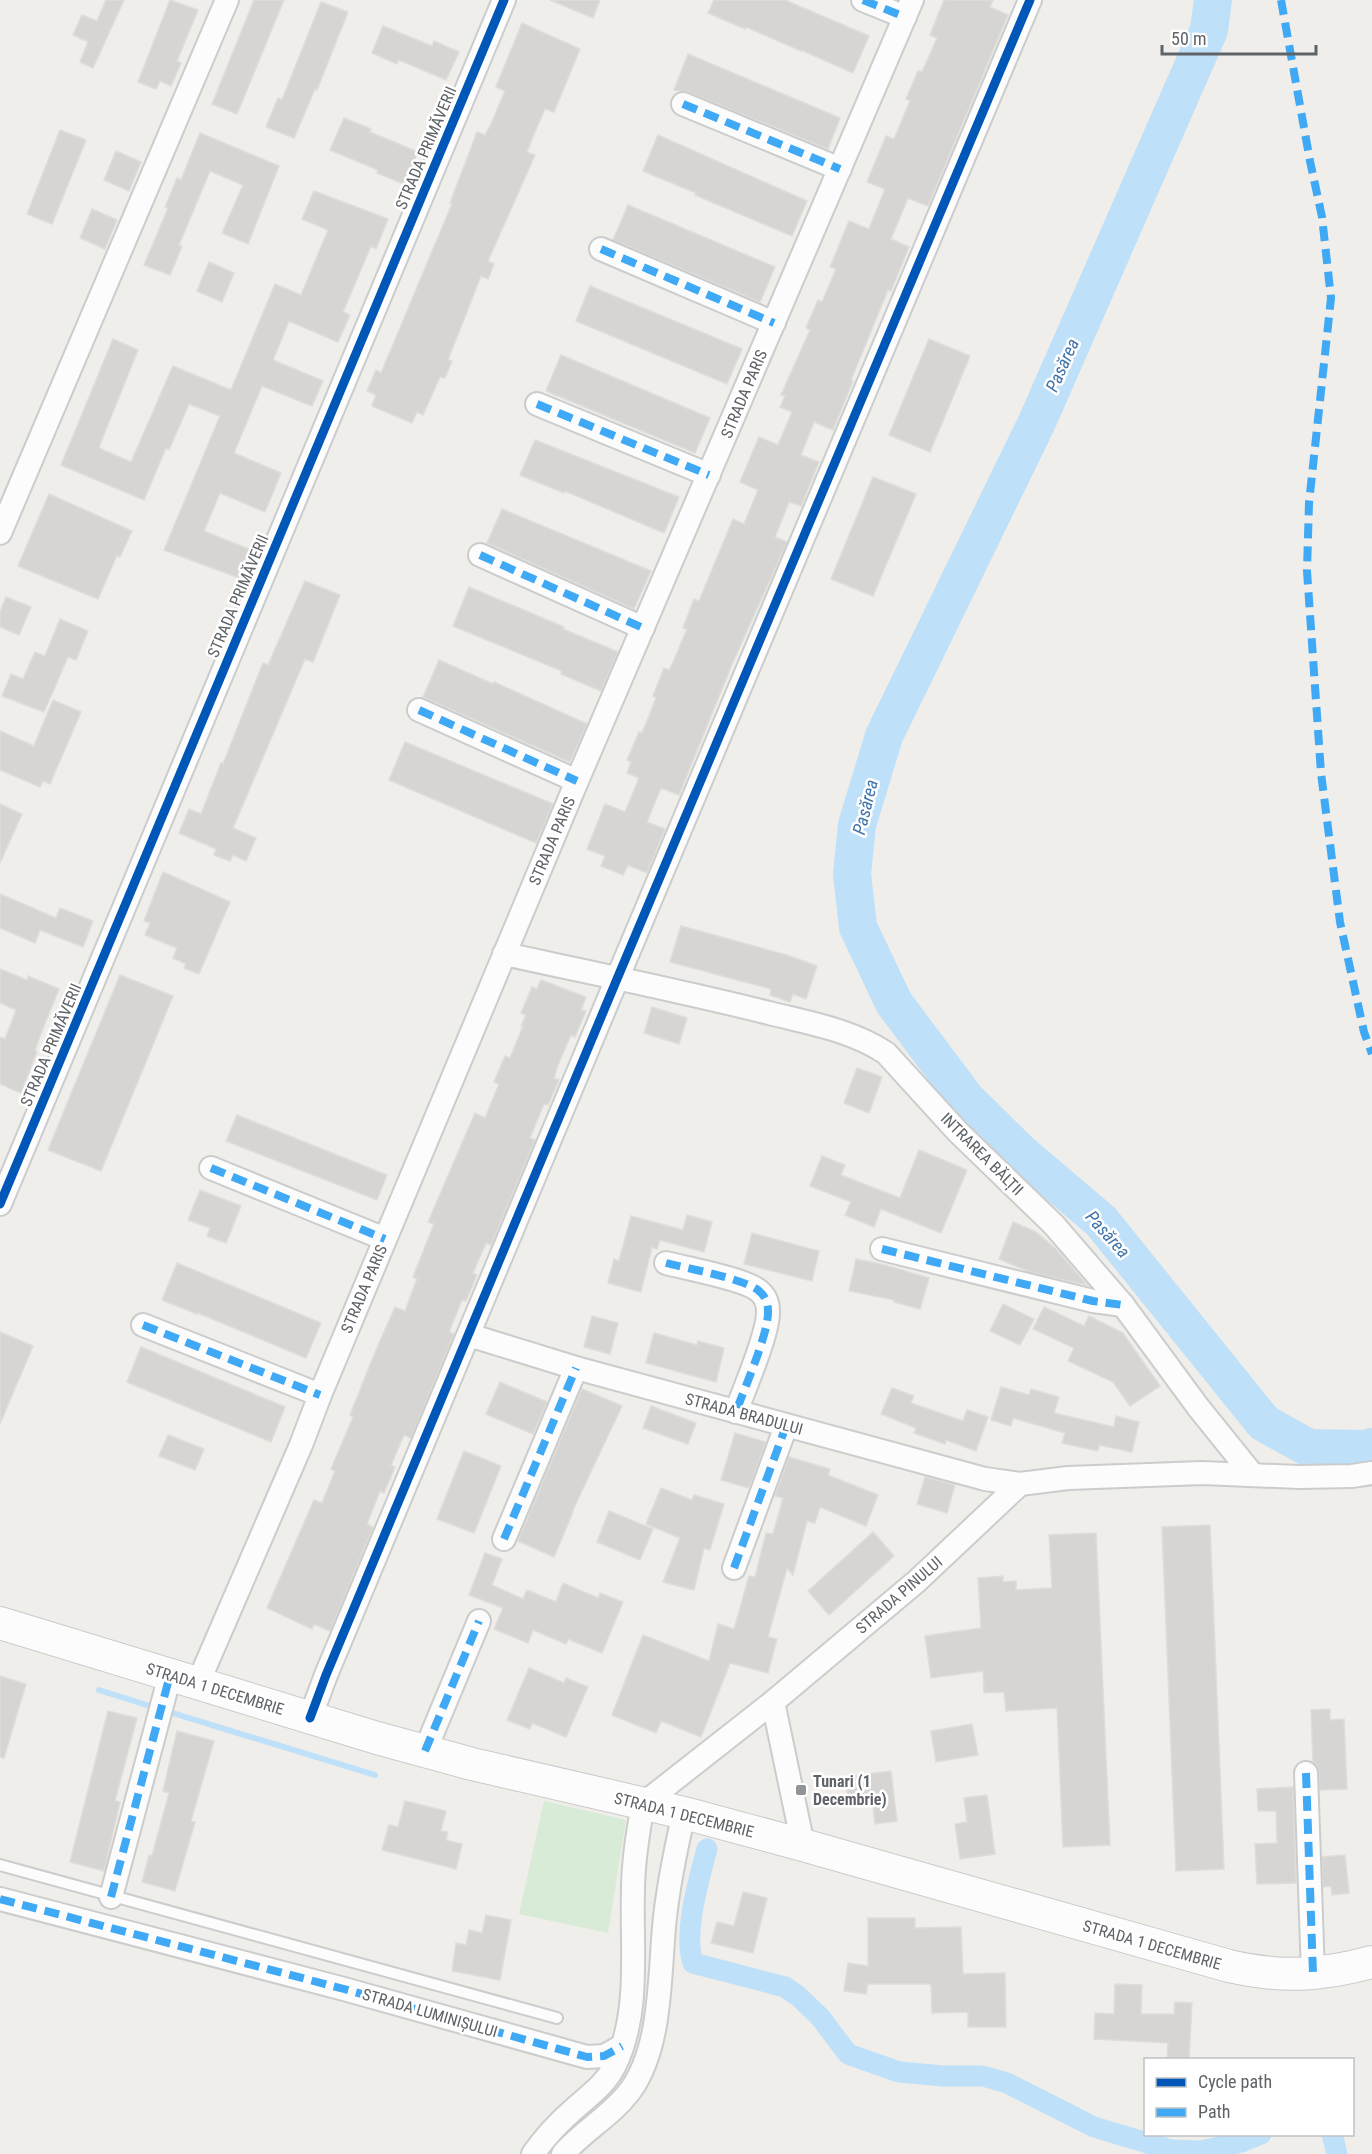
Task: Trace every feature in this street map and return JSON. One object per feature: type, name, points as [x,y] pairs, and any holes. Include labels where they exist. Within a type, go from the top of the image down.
[{"type":"main road","name":"STRADA 1 DECEMBRIE","points":[[0,1623],[177,1685],[310,1718],[425,1751],[643,1803],[803,1845],[1229,1966],[1280,1975],[1313,1974],[1372,1962]]},
{"type":"street","points":[[0,533],[227,0]]},
{"type":"street","name":"STRADA PRIMĂVERII","points":[[0,1204],[504,0]]},
{"type":"street","points":[[863,0],[908,8]]},
{"type":"street","points":[[310,1718],[616,979],[1030,0]]},
{"type":"street","name":"STRADA PARIS","points":[[111,1896],[158,1720],[301,1445],[577,780],[908,8]]},
{"type":"street","points":[[683,104],[840,169]]},
{"type":"street","points":[[601,249],[774,323]]},
{"type":"street","points":[[537,404],[709,475]]},
{"type":"street","points":[[480,555],[643,628]]},
{"type":"street","points":[[419,710],[577,780]]},
{"type":"street","name":"INTRAREA BĂLȚII","points":[[504,954],[834,1030],[873,1044],[886,1053],[958,1132],[1054,1225],[1123,1305],[1198,1407],[1252,1474]]},
{"type":"street","points":[[211,1168],[385,1239]]},
{"type":"street","points":[[882,1249],[1082,1298],[1123,1305]]},
{"type":"street","points":[[666,1263],[757,1289],[766,1300],[768,1312],[763,1335],[736,1412]]},
{"type":"street","points":[[143,1325],[320,1395]]},
{"type":"street","name":"STRADA BRADULUI","points":[[469,1335],[576,1368],[984,1479],[1020,1484],[1068,1478],[1202,1473],[1299,1477],[1372,1473]]},
{"type":"street","points":[[504,1539],[576,1368]]},
{"type":"street","points":[[734,1568],[786,1426]]},
{"type":"street","name":"STRADA PINULUI","points":[[643,1803],[773,1702],[917,1581],[1020,1484]]},
{"type":"street","points":[[425,1751],[479,1621]]},
{"type":"street","points":[[773,1702],[803,1845]]},
{"type":"street","points":[[1306,1773],[1313,1974]]},
{"type":"street","points":[[533,2154],[547,2134],[599,2088],[614,2067],[630,2023],[633,1890],[637,1839],[643,1803]]},
{"type":"street","points":[[563,2154],[576,2139],[610,2112],[630,2091],[651,2044],[665,1917],[673,1863],[684,1814]]},
{"type":"street","name":"STRADA LUMINIȘULUI","points":[[0,1899],[344,1989],[587,2057],[604,2056],[622,2046]]},
{"type":"lane","points":[[0,1865],[557,2018]]},
{"type":"green space","points":[[544,1801],[626,1820],[608,1933],[519,1914]]},
{"type":"building","points":[[106,0],[124,0],[93,68],[80,62],[88,42],[73,35],[82,15],[97,21]]},
{"type":"building","points":[[170,0],[198,10],[177,61],[181,63],[171,86],[160,81],[156,89],[138,82]]},
{"type":"building","points":[[254,0],[284,0],[237,114],[212,104]]},
{"type":"building","points":[[550,0],[600,0],[593,18]]},
{"type":"building","points":[[714,0],[785,0],[869,36],[853,73],[708,13]]},
{"type":"building","points":[[944,0],[993,0],[990,7],[1008,15],[928,206],[908,198],[891,239],[909,247],[891,291],[888,290],[833,430],[814,422],[801,455],[819,462],[801,506],[789,502],[775,537],[787,542],[733,662],[679,795],[661,788],[647,822],[665,829],[647,873],[628,865],[623,875],[601,866],[605,856],[587,849],[605,804],[625,812],[639,778],[627,773],[631,762],[627,760],[639,732],[642,733],[656,698],[653,696],[664,668],[669,670],[687,629],[683,628],[694,599],[699,601],[733,519],[744,524],[758,490],[740,482],[759,437],[778,445],[792,412],[780,407],[785,396],[781,395],[810,330],[806,328],[818,300],[822,302],[836,269],[830,267],[849,221],[869,229],[885,189],[867,182],[886,136],[894,139],[910,101],[906,99],[918,71],[922,72],[937,38],[930,35]]},
{"type":"building","points":[[321,2],[348,12],[317,90],[315,89],[294,138],[266,127],[278,98],[282,100]]},
{"type":"building","points":[[522,23],[580,49],[554,112],[545,109],[535,132],[527,152],[535,155],[488,261],[494,264],[488,279],[481,276],[448,360],[452,361],[445,378],[440,377],[423,415],[417,412],[412,423],[372,406],[376,395],[367,391],[376,370],[381,373],[452,204],[450,203],[477,132],[485,135],[505,91],[496,87]]},
{"type":"building","points":[[383,26],[432,46],[434,41],[459,52],[446,80],[399,60],[397,64],[372,53]]},
{"type":"building","points":[[688,54],[840,118],[828,149],[688,92],[674,90]]},
{"type":"building","points":[[344,118],[371,129],[370,132],[418,152],[404,184],[377,173],[378,170],[330,150]]},
{"type":"building","points":[[60,130],[86,140],[52,224],[27,214]]},
{"type":"building","points":[[200,133],[279,166],[248,244],[222,233],[243,185],[210,171],[179,245],[182,246],[170,275],[144,265],[168,208],[165,207],[177,178],[181,180]]},
{"type":"building","points":[[658,135],[807,201],[792,236],[643,171]]},
{"type":"building","points":[[116,151],[141,162],[129,191],[104,180]]},
{"type":"building","points":[[314,191],[388,219],[376,249],[371,246],[343,312],[350,315],[338,342],[289,321],[273,360],[323,381],[312,406],[262,386],[234,453],[281,473],[265,512],[220,493],[204,531],[251,550],[239,578],[164,550],[220,416],[189,404],[169,450],[166,448],[144,500],[61,465],[113,339],[138,350],[99,447],[103,450],[131,462],[173,366],[231,390],[275,284],[301,295],[328,230],[302,219]]},
{"type":"building","points":[[628,205],[775,267],[760,302],[613,240]]},
{"type":"building","points":[[92,209],[117,220],[105,249],[80,238]]},
{"type":"building","points":[[209,262],[234,273],[222,302],[197,291]]},
{"type":"building","points":[[590,286],[742,349],[727,384],[576,321]]},
{"type":"building","points":[[929,339],[970,356],[930,452],[889,435]]},
{"type":"building","points":[[561,355],[710,418],[695,453],[546,391]]},
{"type":"building","points":[[535,440],[679,497],[664,533],[565,491],[564,493],[520,475]]},
{"type":"building","points":[[873,477],[916,494],[873,596],[831,579]]},
{"type":"building","points":[[49,494],[132,531],[120,557],[117,555],[98,599],[18,566]]},
{"type":"building","points":[[502,509],[651,571],[634,609],[487,543]]},
{"type":"building","points":[[305,581],[340,595],[313,662],[305,659],[233,828],[256,838],[246,861],[233,855],[230,861],[214,855],[216,849],[179,833],[189,809],[201,814],[263,663],[268,665]]},
{"type":"building","points":[[469,587],[618,652],[601,691],[561,674],[562,671],[453,626]]},
{"type":"building","points":[[6,597],[31,607],[19,635],[0,627],[0,612]]},
{"type":"building","points":[[60,619],[88,631],[76,660],[68,657],[44,712],[2,696],[11,674],[23,679],[35,652],[45,656]]},
{"type":"building","points":[[439,660],[587,724],[570,762],[423,697]]},
{"type":"building","points":[[53,700],[81,712],[50,784],[43,781],[40,787],[0,770],[0,731],[34,746]]},
{"type":"building","points":[[405,742],[553,804],[536,843],[389,780]]},
{"type":"building","points":[[0,804],[22,814],[0,863]]},
{"type":"building","points":[[163,872],[230,902],[199,974],[184,968],[186,964],[173,958],[177,948],[145,935],[150,923],[144,921]]},
{"type":"building","points":[[0,894],[56,918],[60,908],[93,921],[83,947],[40,930],[35,943],[0,928]]},
{"type":"building","points":[[681,926],[787,955],[817,966],[806,999],[793,994],[790,1002],[770,995],[771,989],[670,962]]},
{"type":"building","points":[[0,969],[27,980],[28,976],[59,989],[21,1093],[0,1084],[0,1037],[5,1039],[16,1010],[0,1003]]},
{"type":"building","points":[[120,975],[173,996],[101,1171],[48,1150]]},
{"type":"building","points":[[541,980],[586,997],[581,1010],[586,1011],[575,1037],[571,1035],[558,1065],[554,1078],[559,1080],[548,1105],[544,1104],[530,1138],[535,1140],[491,1245],[486,1243],[473,1273],[477,1275],[466,1301],[462,1300],[449,1332],[454,1334],[411,1438],[404,1435],[391,1465],[395,1467],[384,1493],[380,1491],[367,1524],[373,1527],[330,1631],[314,1624],[312,1629],[267,1608],[314,1500],[322,1503],[335,1471],[331,1469],[353,1417],[350,1415],[376,1350],[395,1307],[405,1311],[417,1279],[413,1277],[434,1224],[428,1222],[475,1113],[485,1118],[499,1084],[494,1082],[505,1056],[510,1058],[523,1026],[521,1026],[526,1015],[521,1013],[532,987],[537,989]]},
{"type":"building","points":[[652,1007],[687,1018],[679,1044],[644,1033]]},
{"type":"building","points":[[857,1068],[882,1077],[869,1113],[844,1103]]},
{"type":"building","points":[[237,1115],[387,1175],[377,1200],[226,1141]]},
{"type":"building","points":[[919,1150],[967,1170],[941,1233],[881,1209],[874,1227],[845,1215],[851,1202],[810,1186],[822,1156],[845,1165],[841,1175],[900,1198]]},
{"type":"building","points":[[200,1190],[241,1206],[226,1243],[207,1236],[210,1228],[188,1220]]},
{"type":"building","points":[[687,1215],[712,1222],[704,1252],[660,1240],[657,1249],[652,1247],[641,1292],[608,1283],[614,1259],[619,1261],[631,1216],[683,1230]]},
{"type":"building","points":[[1013,1222],[1036,1232],[1056,1249],[1087,1285],[1030,1272],[999,1259]]},
{"type":"building","points":[[752,1233],[819,1251],[812,1281],[744,1264]]},
{"type":"building","points":[[856,1259],[929,1278],[920,1309],[894,1302],[894,1300],[849,1291]]},
{"type":"building","points":[[177,1263],[321,1323],[306,1358],[162,1300]]},
{"type":"building","points":[[1003,1304],[1034,1319],[1020,1345],[990,1331]]},
{"type":"building","points":[[1044,1307],[1084,1326],[1089,1316],[1123,1333],[1160,1386],[1130,1406],[1113,1382],[1068,1361],[1074,1348],[1033,1329]]},
{"type":"building","points":[[592,1316],[618,1323],[610,1354],[584,1347]]},
{"type":"building","points":[[0,1332],[33,1346],[0,1424]]},
{"type":"building","points":[[654,1333],[697,1345],[698,1341],[724,1348],[716,1382],[646,1363]]},
{"type":"building","points":[[141,1347],[285,1407],[271,1442],[127,1382]]},
{"type":"building","points":[[500,1382],[547,1402],[533,1434],[486,1414]]},
{"type":"building","points":[[1001,1387],[1029,1395],[1031,1389],[1059,1397],[1054,1413],[1114,1427],[1116,1416],[1139,1422],[1132,1452],[1099,1445],[1098,1451],[1062,1443],[1065,1433],[1013,1418],[1011,1426],[991,1420]]},
{"type":"building","points":[[892,1388],[914,1396],[911,1403],[963,1421],[967,1410],[988,1417],[976,1451],[946,1440],[945,1444],[914,1433],[916,1428],[881,1414]]},
{"type":"building","points":[[582,1389],[622,1406],[572,1512],[554,1557],[518,1541]]},
{"type":"building","points":[[651,1406],[696,1423],[688,1444],[643,1428]]},
{"type":"building","points":[[735,1433],[766,1442],[749,1488],[721,1480]]},
{"type":"building","points":[[168,1435],[204,1449],[195,1470],[159,1456]]},
{"type":"building","points":[[464,1451],[501,1466],[474,1533],[437,1519]]},
{"type":"building","points":[[789,1457],[830,1469],[828,1475],[878,1495],[866,1526],[820,1507],[815,1523],[807,1521],[793,1575],[787,1568],[768,1637],[777,1639],[768,1673],[730,1663],[701,1737],[661,1721],[656,1733],[612,1715],[643,1635],[709,1661],[718,1624],[734,1629],[749,1576],[755,1577],[766,1533],[773,1534],[783,1498],[775,1496]]},
{"type":"building","points":[[925,1477],[955,1485],[947,1513],[917,1504]]},
{"type":"building","points":[[661,1488],[692,1500],[694,1495],[724,1504],[710,1550],[704,1548],[694,1590],[663,1582],[680,1538],[646,1524]]},
{"type":"building","points":[[609,1511],[653,1529],[640,1560],[597,1542]]},
{"type":"building","points":[[1210,1525],[1224,1869],[1176,1871],[1162,1527]]},
{"type":"building","points":[[873,1532],[894,1556],[829,1615],[808,1591]]},
{"type":"building","points":[[1096,1533],[1110,1845],[1063,1847],[1057,1708],[1006,1711],[1004,1692],[984,1693],[983,1671],[931,1678],[925,1636],[981,1628],[978,1578],[1003,1576],[1003,1582],[1016,1581],[1016,1590],[1052,1588],[1049,1535]]},
{"type":"building","points":[[485,1553],[502,1559],[492,1585],[523,1599],[527,1590],[556,1602],[563,1583],[598,1598],[600,1593],[623,1602],[602,1653],[568,1639],[566,1644],[533,1630],[528,1643],[494,1629],[503,1608],[469,1595]]},
{"type":"building","points":[[529,1668],[564,1683],[566,1678],[588,1687],[566,1737],[532,1723],[530,1729],[507,1720]]},
{"type":"building","points":[[0,1676],[26,1684],[4,1758],[0,1757]]},
{"type":"building","points":[[1330,1709],[1330,1720],[1344,1719],[1347,1789],[1320,1790],[1319,1772],[1313,1761],[1311,1710]]},
{"type":"building","points":[[108,1711],[137,1718],[115,1801],[120,1802],[104,1871],[70,1862]]},
{"type":"building","points":[[972,1724],[978,1755],[936,1762],[931,1731]]},
{"type":"building","points":[[177,1731],[214,1741],[191,1821],[195,1822],[175,1891],[142,1882],[149,1855],[152,1856],[169,1793],[163,1791]]},
{"type":"building","points":[[891,1771],[897,1821],[875,1824],[872,1796],[848,1799],[845,1777]]},
{"type":"building","points":[[1293,1787],[1296,1883],[1257,1884],[1255,1844],[1277,1843],[1276,1811],[1258,1811],[1257,1789]]},
{"type":"building","points":[[987,1795],[995,1854],[960,1859],[955,1824],[967,1822],[964,1798]]},
{"type":"building","points":[[405,1801],[446,1811],[441,1831],[448,1832],[446,1840],[462,1844],[456,1869],[382,1850],[389,1825],[398,1827]]},
{"type":"building","points":[[1345,1855],[1349,1893],[1332,1895],[1331,1886],[1323,1887],[1322,1857]]},
{"type":"building","points":[[743,1892],[767,1898],[753,1953],[711,1943],[717,1922],[734,1926]]},
{"type":"building","points":[[486,1915],[511,1920],[500,1980],[452,1971],[456,1943],[466,1945],[469,1930],[482,1933]]},
{"type":"building","points":[[868,1918],[915,1918],[915,1928],[961,1927],[963,1974],[1005,1973],[1006,2027],[968,2027],[968,2012],[932,2013],[931,1984],[868,1984],[866,1994],[844,1991],[848,1963],[868,1966]]},
{"type":"building","points":[[1115,1984],[1142,1985],[1141,2014],[1174,2014],[1175,2002],[1192,2003],[1189,2058],[1167,2058],[1168,2043],[1094,2039],[1095,2013],[1114,2014]]},
{"type":"waterway","name":"Pasărea","points":[[1213,0],[1209,30],[1037,422],[884,736],[857,825],[852,874],[858,927],[894,1003],[966,1099],[1021,1153],[1101,1221],[1264,1423],[1309,1448],[1368,1449],[1372,1447]]},
{"type":"waterway","points":[[99,1690],[156,1708]]},
{"type":"waterway","points":[[166,1711],[375,1775]]},
{"type":"waterway","points":[[707,1849],[696,1890],[691,1922],[690,1951],[693,1963],[785,1987],[820,2017],[848,2054],[899,2072],[943,2076],[983,2076],[1007,2083],[1094,2127],[1171,2150],[1201,2151],[1241,2142],[1256,2136]]},
{"type":"waterway","points":[[1332,2136],[1337,2154]]},
{"type":"marked path","points":[[863,0],[905,17]]},
{"type":"marked path","points":[[1281,0],[1322,217],[1331,298],[1309,503],[1307,571],[1321,773],[1340,922],[1364,1032],[1372,1054]]},
{"type":"marked path","points":[[683,104],[840,169]]},
{"type":"marked path","points":[[601,249],[774,323]]},
{"type":"marked path","points":[[537,404],[709,475]]},
{"type":"marked path","points":[[480,555],[643,628]]},
{"type":"marked path","points":[[419,710],[577,781]]},
{"type":"marked path","points":[[211,1168],[385,1239]]},
{"type":"marked path","points":[[882,1249],[1093,1301],[1123,1305]]},
{"type":"marked path","points":[[666,1263],[742,1282],[759,1291],[766,1300],[768,1311],[765,1333],[736,1412]]},
{"type":"marked path","points":[[143,1325],[320,1395]]},
{"type":"marked path","points":[[504,1539],[576,1368]]},
{"type":"marked path","points":[[734,1568],[786,1426]]},
{"type":"marked path","points":[[425,1751],[479,1621]]},
{"type":"marked path","points":[[111,1897],[170,1675]]},
{"type":"marked path","points":[[1306,1773],[1313,1974]]},
{"type":"marked path","points":[[0,1899],[344,1989],[587,2057],[604,2056],[622,2046]]},
{"type":"cycle path","points":[[0,1204],[504,0]]},
{"type":"cycle path","points":[[310,1718],[617,979],[1030,0]]},
{"type":"place","name":"Tunari (1 Decembrie)","points":[[801,1790]]}]
